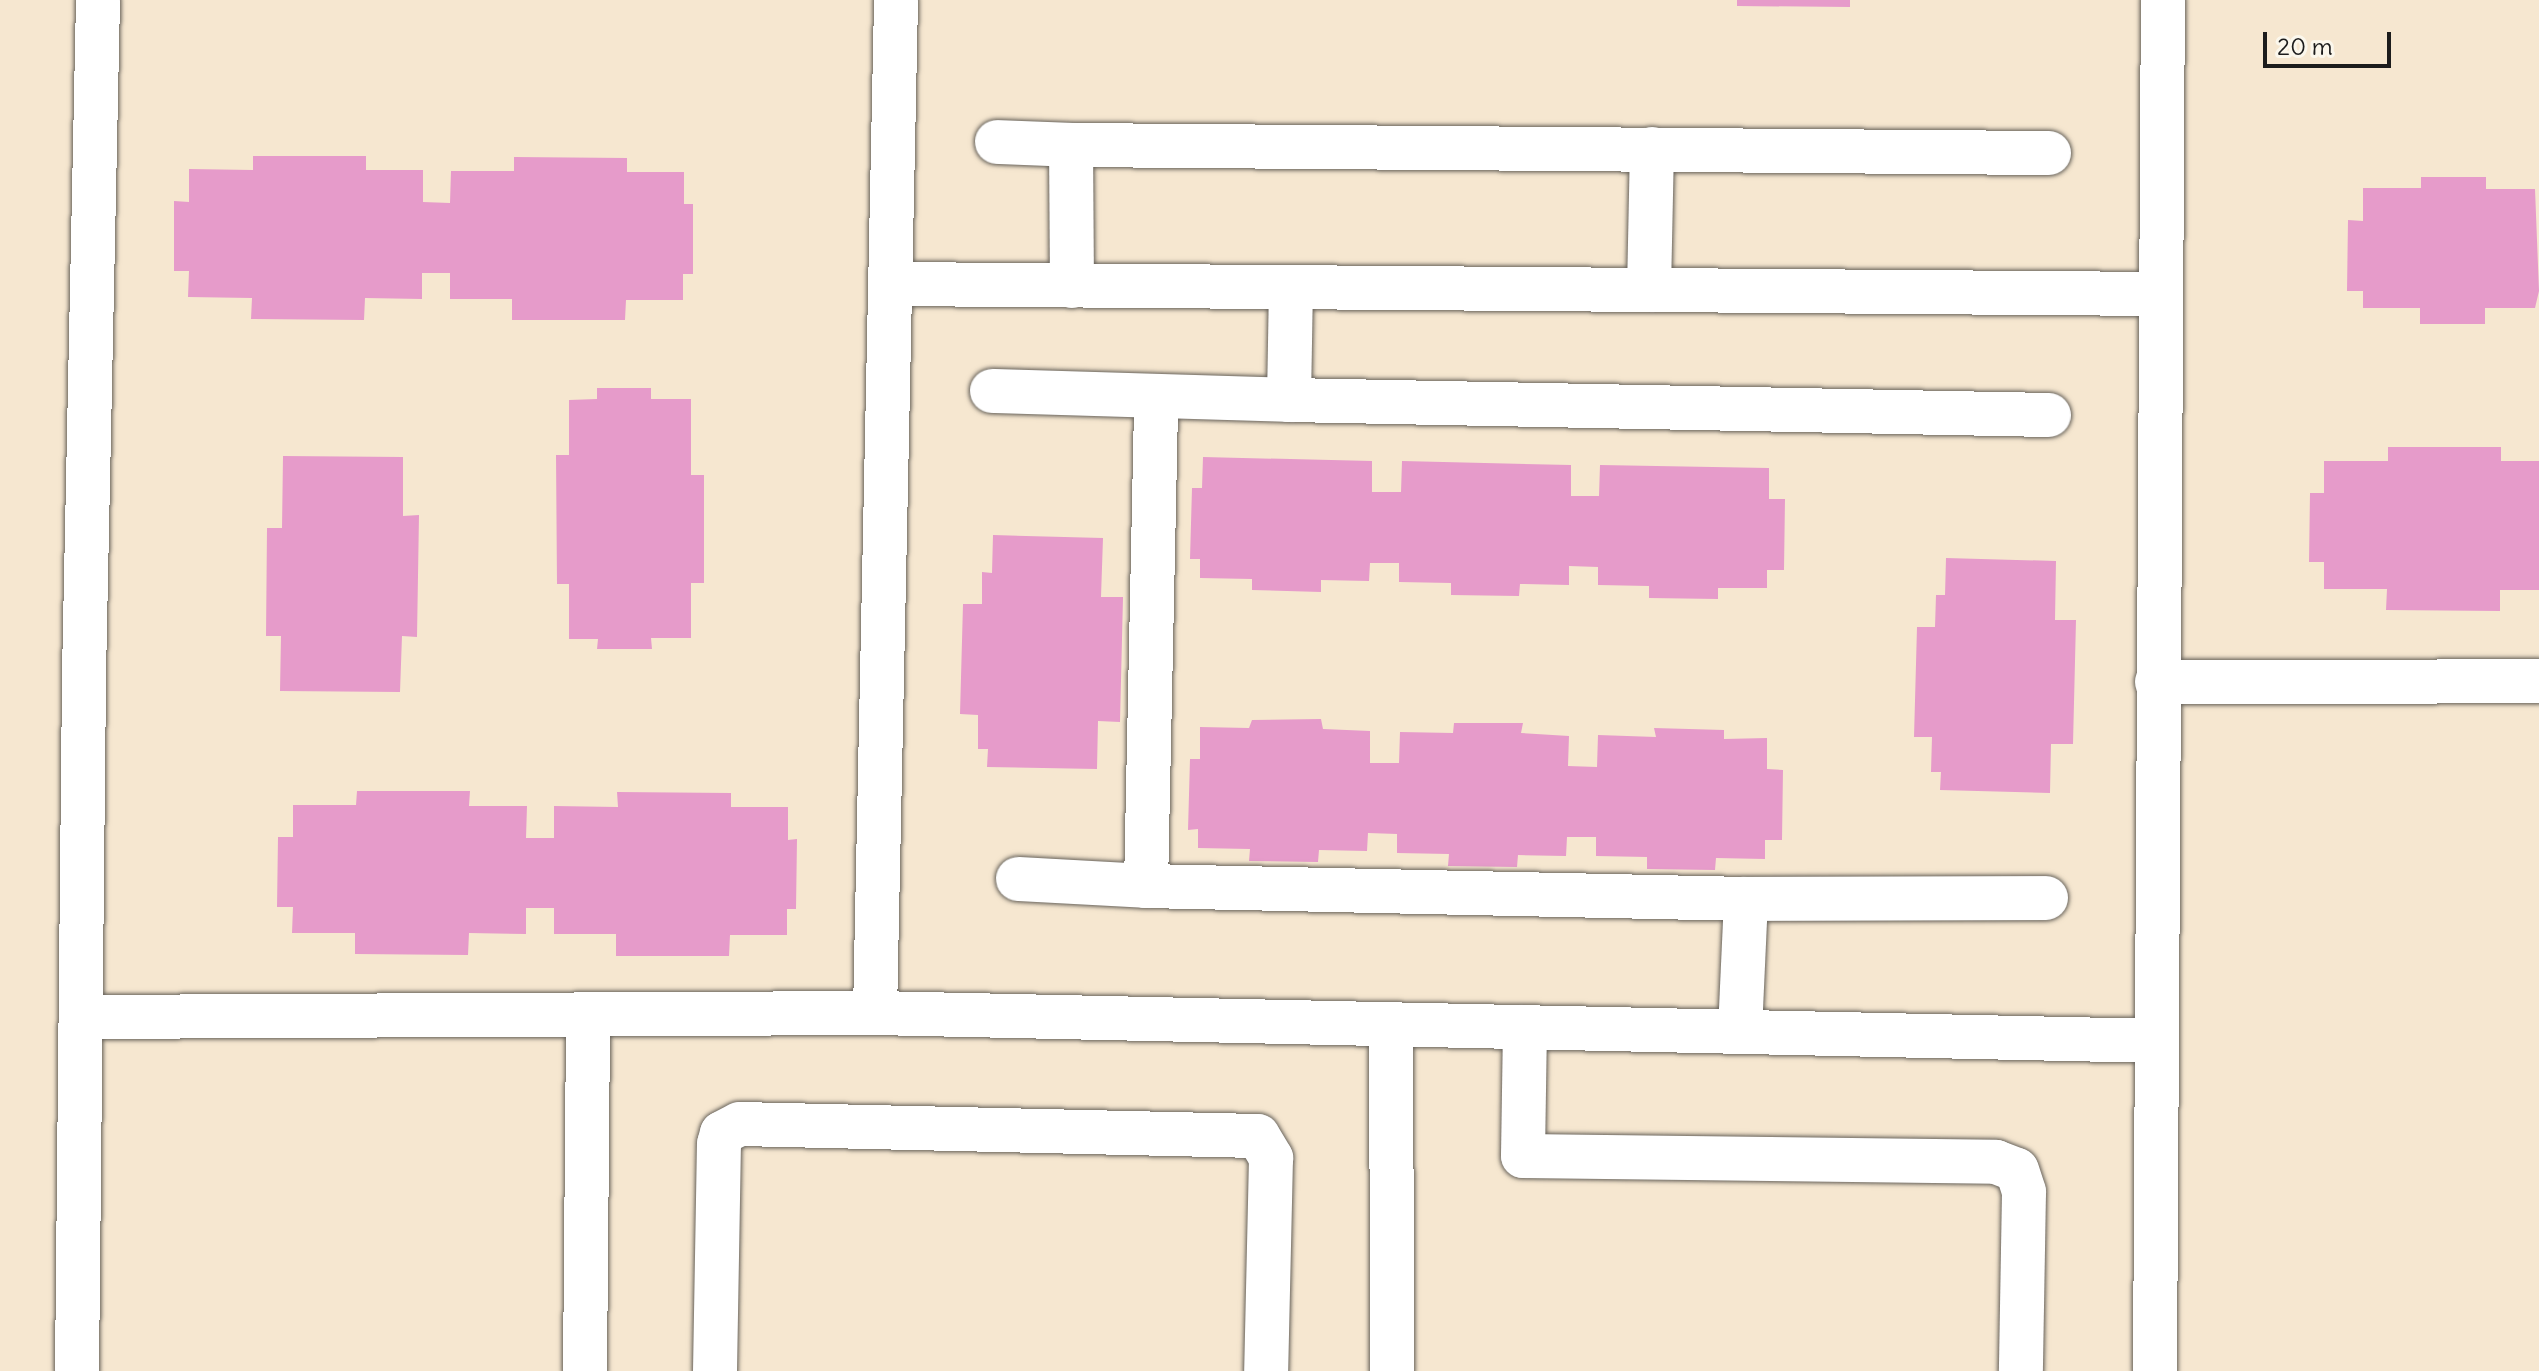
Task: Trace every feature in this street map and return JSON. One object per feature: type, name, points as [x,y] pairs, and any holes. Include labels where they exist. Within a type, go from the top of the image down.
[{"type":"street","points":[[77,1371],[98,0]]},
{"type":"street","points":[[875,1013],[896,0]]},
{"type":"street","points":[[2155,1371],[2163,0]]},
{"type":"street","points":[[997,142],[2049,153]]},
{"type":"street","points":[[1071,145],[1072,286]]},
{"type":"street","points":[[1649,290],[1652,149]]},
{"type":"street","points":[[890,284],[2160,294]]},
{"type":"street","points":[[1289,400],[1291,288]]},
{"type":"street","points":[[992,391],[2049,415]]},
{"type":"street","points":[[1146,886],[1156,396]]},
{"type":"street","points":[[2157,682],[2539,681]]},
{"type":"street","points":[[1018,879],[1146,886],[1746,899],[2046,898]]},
{"type":"street","points":[[1740,1032],[1746,899]]},
{"type":"street","points":[[82,1017],[875,1013],[2156,1041]]},
{"type":"street","points":[[585,1371],[588,1014]]},
{"type":"street","points":[[1391,1024],[1392,1371]]},
{"type":"street","points":[[1525,1027],[1523,1156],[1996,1162],[2017,1170],[2024,1192],[2021,1371]]},
{"type":"street","points":[[715,1371],[719,1144],[722,1133],[740,1124],[1258,1136],[1271,1158],[1266,1371]]},
{"type":"building","points":[[1737,0],[1850,0],[1850,7],[1737,6]]},
{"type":"building","points":[[253,156],[366,156],[366,170],[423,170],[423,202],[450,203],[451,171],[514,171],[514,157],[627,158],[627,172],[684,172],[684,204],[693,204],[693,274],[683,274],[683,300],[626,300],[625,320],[512,320],[512,299],[450,299],[450,273],[422,273],[422,299],[365,298],[364,320],[251,319],[252,298],[188,297],[189,271],[174,271],[174,201],[189,202],[189,169],[253,170]]},
{"type":"building","points":[[2421,177],[2486,177],[2486,189],[2535,189],[2539,291],[2535,308],[2485,308],[2485,324],[2420,324],[2420,308],[2363,308],[2363,291],[2347,291],[2348,220],[2363,221],[2363,188],[2421,188]]},
{"type":"building","points":[[597,388],[651,388],[651,399],[691,399],[691,475],[704,475],[704,583],[691,583],[691,638],[651,638],[652,649],[597,649],[598,639],[569,639],[569,584],[557,584],[556,455],[569,455],[569,400],[597,399]]},
{"type":"building","points":[[2388,447],[2501,447],[2501,461],[2539,461],[2539,590],[2500,590],[2500,611],[2386,610],[2387,589],[2324,589],[2324,562],[2309,562],[2310,493],[2324,493],[2324,461],[2388,461]]},
{"type":"building","points":[[283,456],[403,457],[403,516],[419,515],[417,637],[402,636],[400,692],[280,691],[281,636],[266,636],[267,528],[282,528]]},
{"type":"building","points":[[1203,457],[1372,461],[1372,492],[1401,492],[1402,461],[1571,465],[1571,496],[1599,496],[1600,465],[1769,468],[1769,499],[1785,499],[1784,570],[1767,570],[1767,588],[1718,588],[1718,599],[1649,598],[1649,586],[1598,585],[1598,567],[1569,566],[1569,585],[1520,584],[1519,596],[1451,595],[1451,583],[1399,582],[1399,563],[1370,563],[1369,581],[1321,580],[1321,592],[1252,590],[1252,579],[1200,578],[1200,559],[1190,559],[1192,488],[1202,488]]},
{"type":"building","points":[[993,535],[1103,538],[1101,597],[1123,597],[1120,722],[1098,721],[1097,769],[987,767],[988,749],[978,749],[978,715],[960,714],[963,604],[982,604],[982,572],[992,573]]},
{"type":"building","points":[[1946,558],[2056,561],[2055,620],[2076,620],[2073,744],[2051,744],[2050,793],[1940,790],[1941,772],[1931,772],[1932,737],[1914,737],[1917,627],[1935,627],[1936,595],[1945,595]]},
{"type":"building","points":[[1321,719],[1323,729],[1370,731],[1370,763],[1399,763],[1400,732],[1453,733],[1454,723],[1523,723],[1521,733],[1569,736],[1568,766],[1597,767],[1598,735],[1656,737],[1654,728],[1724,730],[1724,739],[1767,738],[1767,769],[1783,770],[1782,840],[1765,840],[1765,859],[1716,858],[1715,870],[1647,869],[1647,857],[1596,856],[1596,837],[1567,837],[1566,856],[1518,855],[1517,867],[1448,866],[1449,854],[1397,853],[1397,834],[1368,833],[1367,851],[1319,850],[1318,862],[1249,861],[1250,849],[1198,848],[1198,829],[1188,830],[1190,759],[1200,759],[1200,727],[1249,728],[1252,720]]},
{"type":"building","points":[[357,791],[470,791],[469,806],[527,806],[526,838],[554,838],[554,806],[618,807],[617,792],[731,793],[731,807],[788,807],[788,840],[797,839],[796,909],[787,909],[787,935],[730,935],[729,956],[616,956],[616,934],[554,934],[554,908],[526,908],[526,934],[469,933],[468,955],[355,954],[355,933],[292,933],[293,907],[277,907],[278,837],[293,837],[293,805],[356,805]]}]
